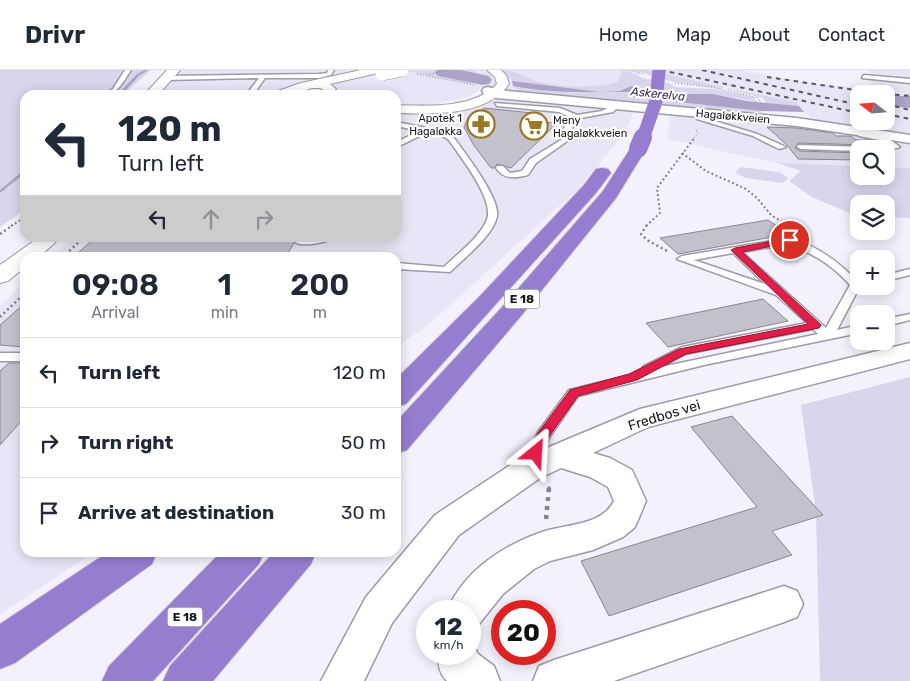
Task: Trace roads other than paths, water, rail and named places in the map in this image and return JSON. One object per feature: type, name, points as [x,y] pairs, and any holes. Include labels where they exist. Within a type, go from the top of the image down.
[{"type":"highway","points":[[634,120],[641,106],[651,72]]},
{"type":"highway","name":"E 18","points":[[401,436],[512,311],[610,194],[630,147],[655,107],[659,91],[651,72]]},
{"type":"highway","name":"E 18","points":[[401,392],[486,304],[590,188],[630,147]]},
{"type":"highway","name":"E 18","points":[[401,367],[486,304]]},
{"type":"highway","points":[[0,648],[132,557]]},
{"type":"highway","name":"E 18","points":[[124,681],[241,557]]},
{"type":"highway","points":[[185,681],[294,557]]},
{"type":"main road","points":[[292,90],[298,86],[402,70]]},
{"type":"main road","points":[[480,70],[493,78],[492,93]]},
{"type":"main road","points":[[492,93],[503,84],[503,79],[493,70]]},
{"type":"main road","points":[[334,90],[348,82],[380,72]]},
{"type":"main road","points":[[156,90],[170,74]]},
{"type":"main road","points":[[313,84],[322,85],[326,90]]},
{"type":"main road","name":"Hagaløkkveien","points":[[401,109],[440,107],[474,102],[492,93]]},
{"type":"main road","points":[[0,258],[23,242]]},
{"type":"main road","points":[[32,252],[45,242]]},
{"type":"main road","points":[[0,276],[20,261]]},
{"type":"street","name":"Hagaløkkveien","points":[[492,93],[555,101],[815,124],[910,139]]},
{"type":"street","name":"Fredbos vei","points":[[342,681],[379,610],[447,525],[547,462],[640,419],[910,351]]},
{"type":"street","points":[[473,600],[477,593],[505,567],[543,547],[596,535],[621,520],[630,501],[621,479],[599,467],[547,462]]},
{"type":"street","points":[[554,681],[784,604]]},
{"type":"street","points":[[459,665],[479,681]]},
{"type":"lane","points":[[115,90],[128,70]]},
{"type":"lane","points":[[270,77],[274,70]]},
{"type":"lane","points":[[170,74],[270,77],[301,73],[326,76],[331,70]]},
{"type":"lane","points":[[860,70],[865,70],[864,80],[910,81]]},
{"type":"lane","points":[[255,90],[263,77]]},
{"type":"lane","points":[[492,93],[560,110],[577,118]]},
{"type":"lane","points":[[500,168],[506,175],[517,176],[526,173],[533,161],[564,141],[566,129],[577,118],[613,110],[617,105]]},
{"type":"lane","points":[[697,113],[697,116],[704,121],[738,130],[782,147]]},
{"type":"lane","points":[[815,124],[826,129],[886,140]]},
{"type":"lane","points":[[401,125],[444,133],[452,140],[492,202],[494,215],[487,228],[446,270],[401,266]]},
{"type":"lane","points":[[401,143],[429,129]]},
{"type":"lane","points":[[802,147],[850,148]]},
{"type":"lane","points":[[782,293],[682,259],[790,240],[817,252],[839,267],[850,278]]},
{"type":"lane","points":[[735,250],[828,336]]},
{"type":"lane","points":[[895,276],[910,272]]},
{"type":"lane","points":[[828,336],[851,295]]},
{"type":"lane","points":[[895,321],[910,317]]},
{"type":"lane","points":[[633,377],[682,351],[816,325]]},
{"type":"lane","points":[[547,462],[543,436],[574,393],[633,377],[850,331]]},
{"type":"lane","points":[[0,357],[20,357]]},
{"type":"water","points":[[512,81],[600,92],[572,92],[513,86]]},
{"type":"water","points":[[631,86],[669,94],[713,94],[747,101],[799,106],[804,112],[761,111],[633,97],[635,93],[600,92],[620,91]]},
{"type":"waterway","points":[[124,90],[138,75],[147,70]]},
{"type":"waterway","name":"Askerelva","points":[[444,72],[483,80]]},
{"type":"waterway","name":"Askerelva","points":[[895,102],[910,102]]},
{"type":"waterway","points":[[0,192],[20,175]]},
{"type":"railway","points":[[661,70],[850,111]]},
{"type":"railway","points":[[702,70],[850,103]]},
{"type":"railway","points":[[767,77],[850,89]]},
{"type":"railway","points":[[895,95],[910,96]]},
{"type":"railway","points":[[895,106],[910,110]]},
{"type":"railway","points":[[895,116],[910,119]]},
{"type":"place","name":"Apotek 1 Hagaløkka","points":[[481,124]]},
{"type":"place","name":"Meny Hagaløkkveien","points":[[534,126]]}]
